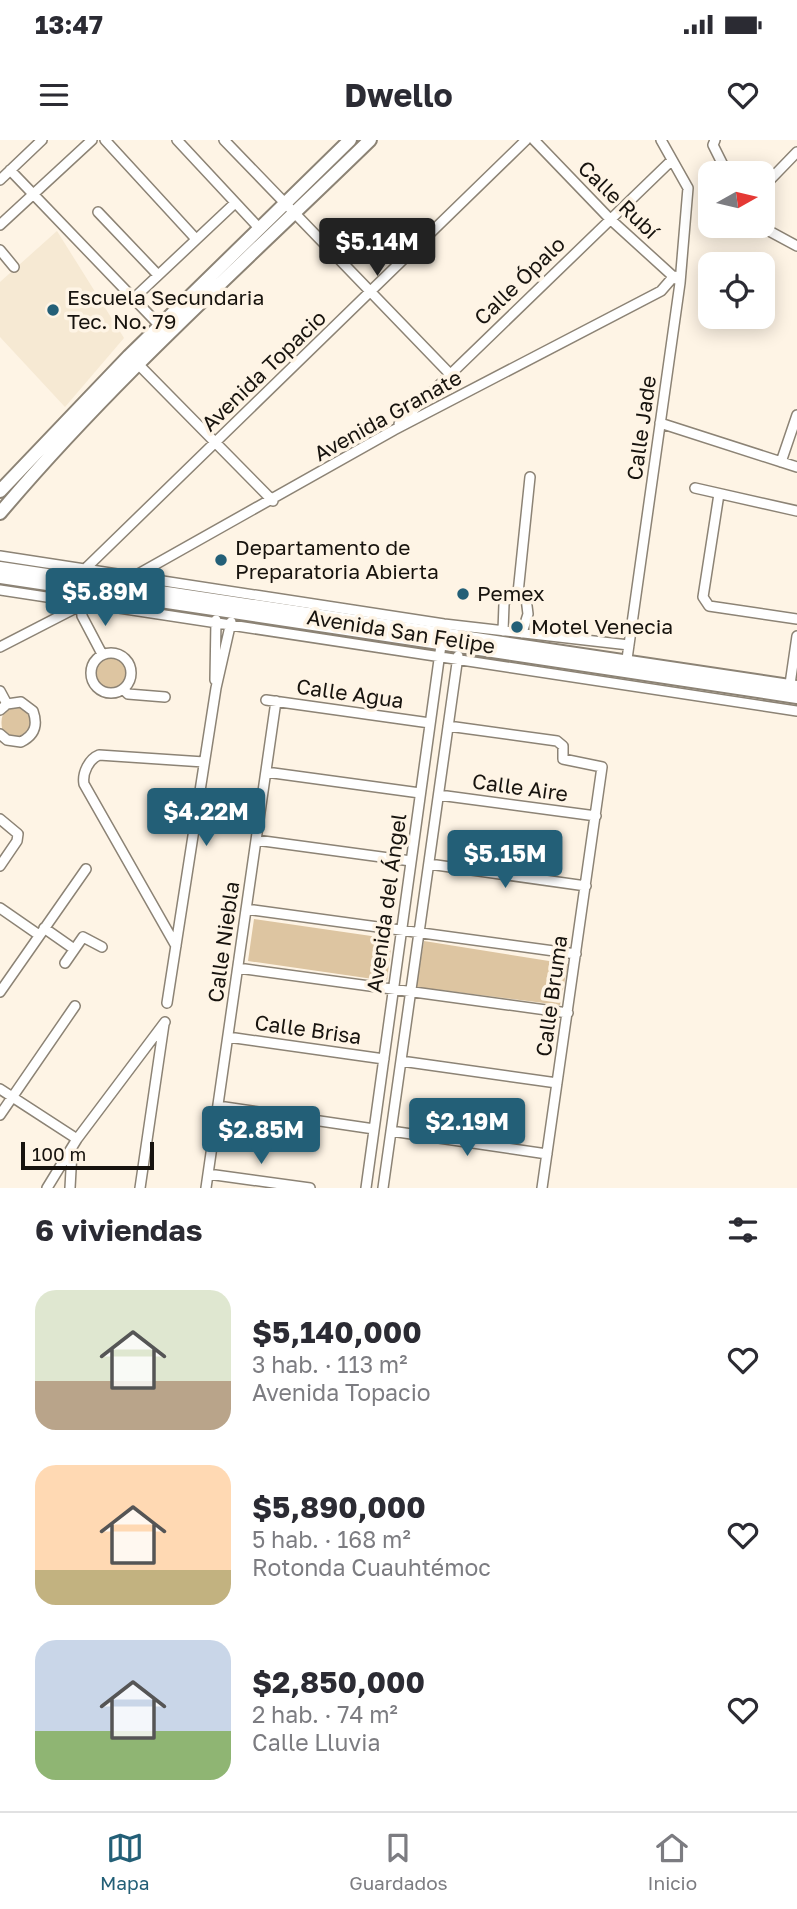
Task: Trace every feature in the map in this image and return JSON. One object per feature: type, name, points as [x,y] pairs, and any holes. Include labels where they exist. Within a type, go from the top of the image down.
[{"type":"main road","points":[[0,513],[134,360],[159,326],[350,140]]},
{"type":"main road","points":[[0,491],[134,360],[294,214],[370,140]]},
{"type":"main road","name":"Avenida San Felipe","points":[[0,568],[118,586],[217,611]]},
{"type":"main road","name":"Avenida San Felipe","points":[[0,577],[217,611],[442,640],[461,636],[507,636],[626,667],[793,692]]},
{"type":"main road","name":"Avenida San Felipe","points":[[461,636],[730,687],[793,692]]},
{"type":"street","points":[[0,180],[42,140]]},
{"type":"street","points":[[0,225],[92,140]]},
{"type":"street","points":[[105,140],[196,239]]},
{"type":"street","points":[[177,140],[258,228]]},
{"type":"street","points":[[224,140],[449,373]]},
{"type":"street","name":"Avenida Topacio","points":[[86,568],[526,140]]},
{"type":"street","name":"Calle Rubí","points":[[534,140],[610,219],[677,279]]},
{"type":"street","points":[[661,140],[672,159]]},
{"type":"street","points":[[715,140],[713,145],[720,161]]},
{"type":"street","points":[[775,175],[797,152]]},
{"type":"street","name":"Calle Ópalo","points":[[394,430],[449,373],[672,159]]},
{"type":"street","name":"Calle Jade","points":[[626,667],[660,423],[688,188],[672,159]]},
{"type":"street","points":[[10,170],[159,326]]},
{"type":"street","points":[[133,299],[235,203]]},
{"type":"street","points":[[98,212],[158,275]]},
{"type":"street","points":[[775,234],[796,244]]},
{"type":"street","points":[[0,250],[14,268]]},
{"type":"street","name":"Avenida Granate","points":[[0,647],[81,602],[135,577],[394,430],[661,291],[677,279]]},
{"type":"street","points":[[134,360],[273,501]]},
{"type":"street","points":[[781,462],[797,415]]},
{"type":"street","points":[[660,423],[797,467]]},
{"type":"street","points":[[518,593],[530,477]]},
{"type":"street","points":[[695,488],[797,512]]},
{"type":"street","points":[[719,494],[703,597],[705,602],[709,606],[797,620]]},
{"type":"street","name":"Avenida San Felipe","points":[[0,556],[135,577],[442,640],[458,660],[797,712]]},
{"type":"street","name":"Avenida San Felipe","points":[[0,590],[81,602],[217,611],[442,640]]},
{"type":"street","points":[[507,636],[504,604],[508,595],[518,593],[526,597],[529,606],[522,633]]},
{"type":"street","points":[[81,602],[82,616],[102,654]]},
{"type":"street","points":[[216,688],[213,645],[217,611]]},
{"type":"street","points":[[167,1003],[216,688],[227,647],[232,613]]},
{"type":"street","name":"Avenida San Felipe","points":[[507,636],[522,633],[629,645]]},
{"type":"street","name":"Avenida del Ángel","points":[[383,1188],[461,636]]},
{"type":"street","points":[[793,692],[797,636]]},
{"type":"street","name":"Avenida del Ángel","points":[[366,1188],[442,640]]},
{"type":"street","points":[[213,645],[227,647]]},
{"type":"street","points":[[116,653],[128,662],[131,677],[123,689],[108,693],[95,686],[91,680],[92,665],[102,654],[116,653]]},
{"type":"street","points":[[728,701],[730,687]]},
{"type":"street","points":[[123,689],[128,694],[166,697]]},
{"type":"street","points":[[0,691],[3,707],[14,702],[28,706],[33,711],[36,726],[33,733],[22,742],[7,740],[0,734]]},
{"type":"street","name":"Calle Agua","points":[[271,701],[430,723]]},
{"type":"street","name":"Calle Niebla","points":[[206,1188],[266,772],[271,701]]},
{"type":"street","name":"Calle Bruma","points":[[448,726],[557,741],[563,746],[564,760],[602,767],[542,1188]]},
{"type":"street","points":[[176,946],[84,785],[83,776],[92,760],[99,755],[204,762]]},
{"type":"street","points":[[266,772],[420,793]]},
{"type":"street","name":"Calle Aire","points":[[439,795],[596,816]]},
{"type":"street","points":[[0,819],[18,834],[17,841],[0,866]]},
{"type":"street","points":[[256,840],[411,862]]},
{"type":"street","points":[[429,864],[586,886]]},
{"type":"street","points":[[0,992],[86,869]]},
{"type":"street","points":[[0,908],[74,949]]},
{"type":"street","points":[[246,909],[576,954]]},
{"type":"street","points":[[65,963],[83,937],[102,947]]},
{"type":"street","points":[[238,968],[568,1013]]},
{"type":"street","points":[[0,1115],[75,1006]]},
{"type":"street","points":[[47,1188],[78,1139],[164,1022],[140,1188]]},
{"type":"street","name":"Calle Brisa","points":[[228,1037],[384,1059]]},
{"type":"street","points":[[401,1061],[557,1083]]},
{"type":"street","points":[[0,1089],[78,1139]]},
{"type":"street","points":[[218,1106],[374,1129]]},
{"type":"street","points":[[391,1131],[547,1154]]},
{"type":"street","points":[[69,1188],[72,1150]]},
{"type":"street","points":[[208,1174],[310,1188]]},
{"type":"shaded area","name":"Escuela Secundaria Tec. No. 79","points":[[57,231],[124,338],[65,407],[0,337],[0,282]]},
{"type":"shaded area","points":[[102,657],[120,658],[128,675],[118,690],[100,689],[92,671]]},
{"type":"shaded area","points":[[7,706],[25,707],[33,724],[23,739],[5,738],[2,721]]},
{"type":"shaded area","points":[[254,919],[392,939],[387,981],[248,961]]},
{"type":"shaded area","points":[[424,941],[568,964],[560,1005],[416,987]]},
{"type":"place","name":"Escuela Secundaria Tec. No. 79","points":[[53,310]]},
{"type":"place","name":"Departamento de Preparatoria Abierta","points":[[221,560]]},
{"type":"place","name":"Pemex","points":[[463,594]]},
{"type":"place","name":"Motel Venecia","points":[[517,627]]}]
